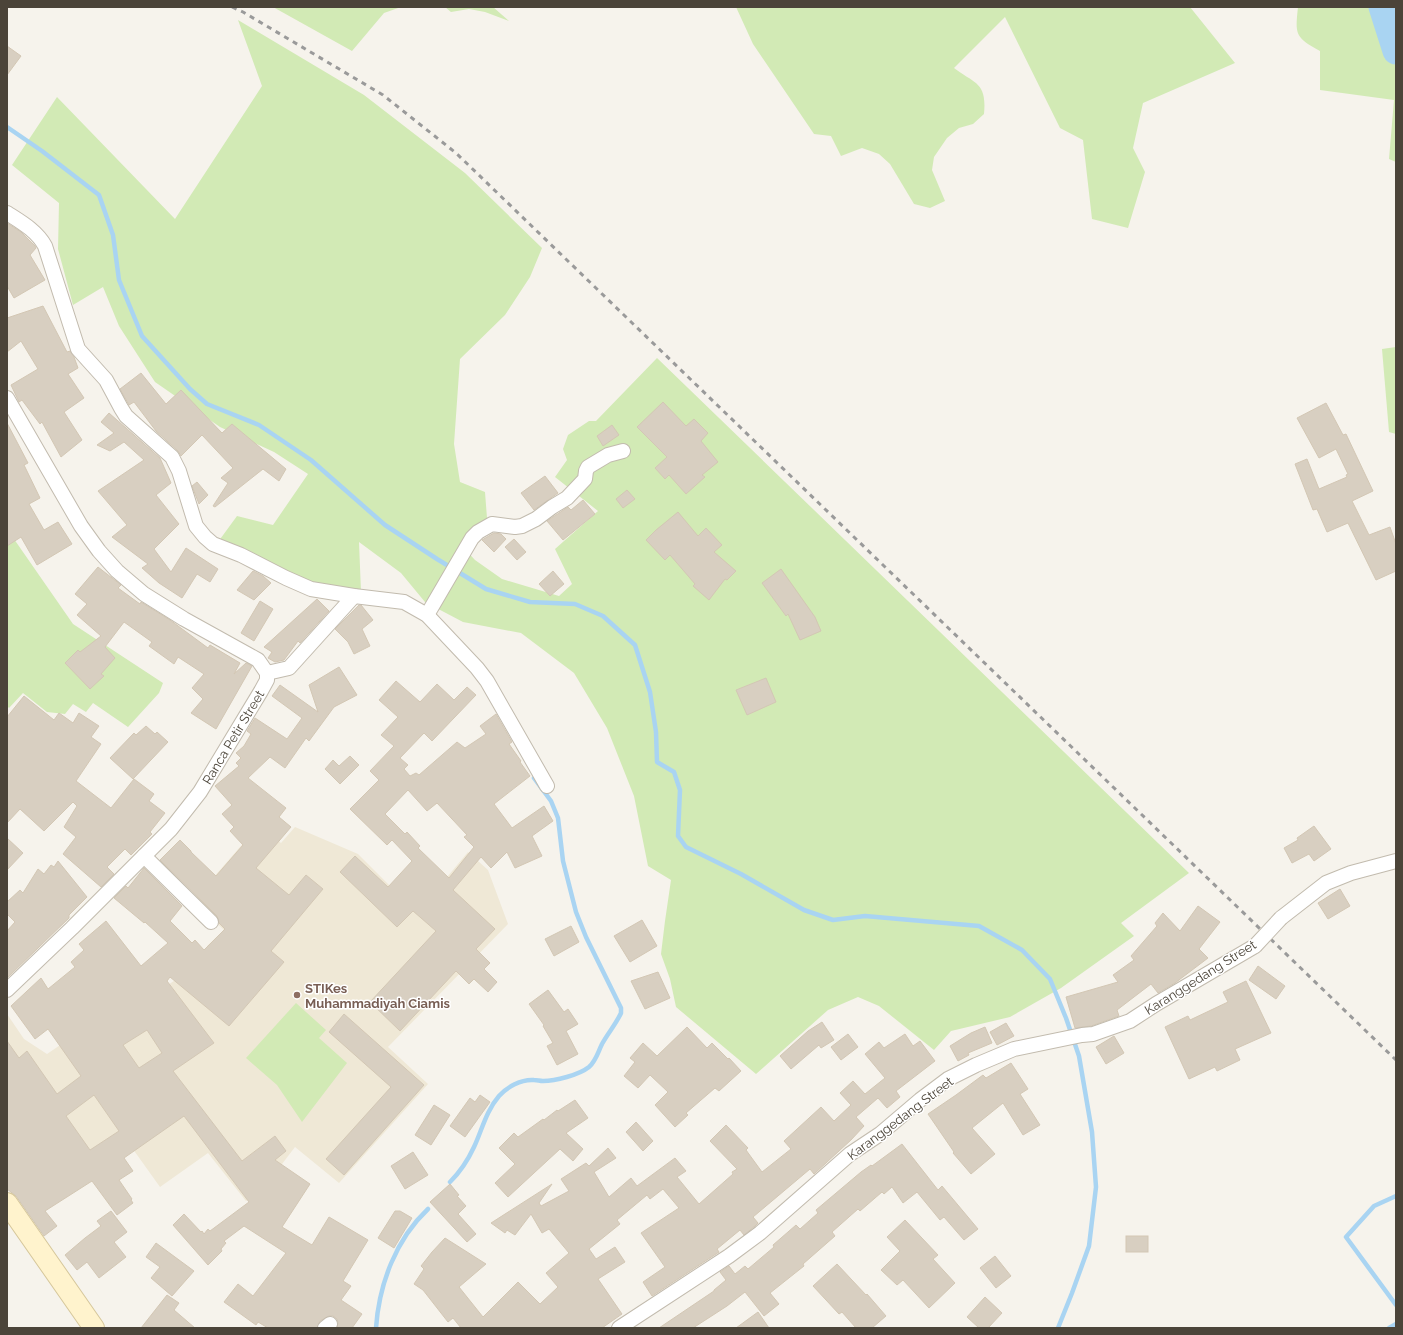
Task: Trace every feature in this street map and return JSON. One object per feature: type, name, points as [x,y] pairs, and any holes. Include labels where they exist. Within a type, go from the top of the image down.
[{"type":"main road","points":[[7,1203],[94,1328]]},
{"type":"street","points":[[7,213],[28,227],[42,239],[78,349],[106,380],[126,416],[172,457],[177,467],[196,526],[200,532],[213,544],[240,555],[311,589],[404,602],[427,615],[477,668],[487,681],[547,786]]},
{"type":"street","name":"Ranca Petir Street","points":[[7,398],[81,526],[99,551],[117,571],[144,594],[184,619],[258,660],[267,673],[267,680],[261,691],[200,792],[171,829],[72,928],[7,990]]},
{"type":"street","points":[[427,615],[446,580],[472,538],[478,532],[492,524],[515,527],[522,526],[536,519],[567,498],[585,479],[586,470],[588,467],[608,455],[623,451]]},
{"type":"street","points":[[267,673],[289,668],[354,596]]},
{"type":"street","points":[[144,856],[211,922]]},
{"type":"street","name":"Karanggedang Street","points":[[619,1328],[729,1256],[760,1233],[850,1154],[880,1134],[920,1100],[948,1080],[976,1065],[1014,1049],[1093,1034],[1130,1020],[1254,946],[1281,918],[1326,883],[1351,873],[1396,861]]},
{"type":"shaded area","name":"STIKes Muhammadiyah Ciamis","points":[[260,824],[281,843],[295,827],[358,854],[417,913],[468,852],[488,870],[508,924],[388,1047],[428,1084],[339,1183],[295,1147],[266,1185],[246,1201],[208,1153],[160,1187],[130,1145],[7,1160],[7,1014],[24,1039],[47,1054],[103,1016],[110,1025],[181,976],[210,949],[207,946],[224,930],[193,901]]},
{"type":"green space","points":[[273,7],[401,7],[384,13],[352,51]]},
{"type":"green space","points":[[445,7],[493,7],[509,21],[485,12],[469,9],[451,12]]},
{"type":"green space","points":[[736,7],[1190,7],[1235,63],[1143,103],[1133,148],[1145,172],[1128,228],[1092,219],[1083,140],[1060,128],[1005,17],[954,68],[978,85],[984,96],[984,114],[973,124],[959,128],[947,138],[934,157],[932,170],[945,201],[930,208],[914,204],[890,164],[879,154],[862,148],[841,156],[831,136],[814,134],[753,44]]},
{"type":"green space","points":[[1298,7],[1396,7],[1396,162],[1389,159],[1394,100],[1320,90],[1320,51],[1306,42],[1298,34]]},
{"type":"green space","points":[[238,20],[364,95],[465,173],[542,248],[530,277],[505,315],[460,359],[454,444],[460,482],[485,492],[487,518],[460,544],[475,560],[502,579],[559,596],[572,584],[555,549],[598,511],[555,477],[567,460],[563,449],[568,435],[589,421],[596,421],[657,358],[1189,873],[1121,923],[1134,936],[1061,988],[1010,1017],[951,1031],[934,1050],[879,1006],[858,997],[828,1010],[756,1074],[676,1007],[670,979],[661,954],[671,880],[648,866],[634,796],[607,728],[574,673],[521,633],[463,622],[425,602],[401,573],[359,542],[361,592],[302,582],[218,542],[237,516],[273,525],[308,474],[274,452],[220,427],[155,382],[119,326],[103,287],[73,305],[58,249],[59,203],[12,165],[57,97],[175,219],[262,86]]},
{"type":"green space","points":[[1396,347],[1396,434],[1389,432],[1382,349]]},
{"type":"green space","points":[[7,529],[73,624],[163,683],[159,693],[128,727],[93,703],[86,712],[73,704],[65,714],[47,712],[23,693],[9,708],[7,706]]},
{"type":"green space","points":[[296,1003],[326,1030],[319,1038],[347,1063],[302,1122],[277,1085],[246,1058]]},
{"type":"building","points":[[7,46],[21,56],[7,75]]},
{"type":"building","points":[[7,223],[21,232],[35,246],[36,248],[30,255],[45,280],[14,298],[7,286]]},
{"type":"building","points":[[43,306],[67,352],[70,351],[74,357],[78,368],[68,374],[84,398],[64,412],[82,440],[61,457],[42,422],[40,424],[22,400],[19,402],[11,385],[38,369],[21,341],[7,352],[7,318]]},
{"type":"building","points":[[141,373],[166,404],[181,390],[222,433],[232,424],[286,469],[279,481],[263,469],[215,507],[213,506],[228,483],[221,478],[233,468],[202,435],[181,456],[178,451],[156,431],[134,402],[129,405],[120,389]]},
{"type":"building","points":[[663,402],[686,426],[694,419],[708,433],[701,441],[718,462],[702,475],[705,477],[686,494],[669,475],[665,479],[655,468],[667,457],[637,427]]},
{"type":"building","points":[[1326,403],[1343,435],[1346,434],[1373,491],[1352,501],[1369,535],[1390,527],[1396,544],[1396,571],[1376,580],[1348,523],[1327,532],[1317,509],[1313,510],[1295,464],[1307,459],[1319,489],[1347,477],[1346,475],[1348,474],[1336,449],[1319,458],[1297,418]]},
{"type":"building","points":[[109,413],[160,458],[171,483],[156,495],[179,524],[154,549],[171,572],[186,548],[218,569],[210,582],[197,574],[182,598],[159,583],[142,568],[148,564],[112,537],[127,525],[98,491],[144,460],[124,442],[110,451],[97,445],[114,433],[101,422]]},
{"type":"building","points":[[7,423],[28,463],[24,465],[40,498],[29,504],[44,530],[58,522],[72,544],[37,565],[21,537],[7,546]]},
{"type":"building","points":[[612,425],[619,435],[603,446],[597,436]]},
{"type":"building","points":[[545,476],[558,493],[534,510],[521,493]]},
{"type":"building","points":[[197,482],[208,495],[199,504],[192,486]]},
{"type":"building","points":[[627,490],[635,499],[623,508],[616,499]]},
{"type":"building","points":[[583,500],[595,514],[563,540],[547,521],[568,507],[571,510]]},
{"type":"building","points":[[678,512],[698,536],[706,528],[722,545],[714,552],[736,571],[727,580],[725,579],[709,600],[693,586],[695,584],[670,555],[665,560],[646,540]]},
{"type":"building","points":[[494,533],[501,534],[506,539],[494,552],[482,540]]},
{"type":"building","points":[[514,539],[526,552],[517,560],[505,547]]},
{"type":"building","points":[[98,567],[121,585],[118,588],[140,604],[141,602],[170,620],[208,648],[210,645],[240,663],[234,674],[246,663],[252,666],[216,729],[191,713],[203,699],[192,688],[204,674],[178,657],[174,664],[149,646],[152,642],[124,622],[105,647],[115,658],[101,674],[104,676],[90,689],[65,663],[78,650],[80,652],[101,636],[77,615],[87,604],[75,594]]},
{"type":"building","points":[[781,569],[815,617],[821,631],[800,640],[788,614],[786,616],[762,583]]},
{"type":"building","points":[[253,571],[263,576],[271,583],[254,600],[237,590]]},
{"type":"building","points":[[553,571],[564,584],[550,596],[539,584]]},
{"type":"building","points":[[317,599],[329,611],[300,643],[298,641],[284,660],[275,662],[268,658],[272,652],[264,647]]},
{"type":"building","points":[[260,601],[273,609],[254,641],[241,633]]},
{"type":"building","points":[[359,605],[361,605],[373,620],[362,629],[370,646],[354,654],[348,642],[335,629]]},
{"type":"building","points":[[339,667],[357,695],[334,707],[309,741],[306,738],[285,768],[270,757],[248,778],[286,808],[279,817],[291,827],[256,868],[289,895],[306,875],[323,889],[271,951],[284,962],[229,1026],[170,977],[167,981],[214,1043],[173,1071],[242,1161],[275,1136],[286,1151],[275,1160],[310,1184],[282,1227],[312,1245],[329,1217],[368,1240],[343,1281],[351,1286],[341,1300],[362,1314],[352,1328],[337,1328],[337,1319],[333,1316],[329,1316],[320,1321],[317,1328],[268,1328],[258,1322],[256,1325],[224,1302],[238,1284],[253,1296],[286,1253],[244,1226],[224,1241],[226,1243],[221,1249],[222,1251],[208,1265],[173,1225],[184,1214],[204,1234],[208,1229],[210,1231],[249,1202],[184,1116],[124,1158],[133,1171],[119,1180],[132,1199],[131,1200],[133,1203],[117,1215],[92,1181],[45,1211],[57,1226],[44,1236],[16,1196],[7,1189],[7,1041],[19,1058],[27,1051],[57,1094],[81,1076],[48,1029],[35,1039],[11,1006],[41,978],[48,989],[75,967],[71,962],[84,950],[79,944],[106,921],[141,966],[168,943],[145,922],[144,923],[114,898],[126,886],[128,888],[144,868],[182,906],[170,921],[192,943],[195,940],[204,950],[225,929],[219,923],[217,916],[160,860],[180,840],[216,876],[243,845],[230,831],[234,827],[222,814],[232,805],[215,786],[239,766],[236,763],[241,758],[236,753],[244,746],[251,734],[247,731],[255,718],[287,739],[302,718],[272,696],[280,685],[318,712],[309,685]],"holes":[[[147,1030],[162,1053],[139,1068],[123,1045]],[[94,1095],[119,1131],[90,1150],[66,1116]]]},
{"type":"building","points":[[766,678],[776,702],[747,715],[736,690]]},
{"type":"building","points":[[396,681],[420,702],[437,684],[454,700],[467,687],[476,695],[432,741],[424,733],[400,758],[408,765],[404,769],[410,776],[416,773],[419,775],[457,742],[465,748],[486,734],[480,726],[496,714],[512,742],[509,744],[530,776],[494,804],[512,828],[544,806],[553,821],[532,836],[542,856],[515,868],[507,852],[491,868],[481,857],[453,890],[495,929],[476,949],[490,963],[484,969],[497,982],[488,992],[474,979],[469,984],[456,971],[400,1031],[370,1002],[436,931],[413,911],[397,927],[340,872],[355,856],[388,887],[412,861],[392,840],[387,845],[350,809],[379,780],[370,771],[394,746],[381,735],[398,717],[379,700]],"holes":[[[408,790],[427,811],[437,803],[467,835],[464,837],[474,847],[449,878],[418,848],[420,846],[407,832],[405,834],[385,814]]]},
{"type":"building","points":[[24,696],[54,720],[59,713],[73,723],[79,713],[99,726],[91,737],[101,744],[76,781],[111,808],[134,779],[154,794],[149,801],[165,813],[150,832],[152,834],[131,855],[125,849],[107,867],[114,874],[101,887],[63,854],[76,837],[64,827],[77,806],[73,802],[44,831],[20,809],[7,823],[7,717]]},
{"type":"building","points":[[146,726],[155,734],[157,732],[168,742],[133,779],[110,758],[134,733],[136,735]]},
{"type":"building","points":[[350,756],[359,765],[340,784],[325,769],[333,760],[339,766]]},
{"type":"building","points":[[1314,826],[1331,849],[1314,861],[1309,854],[1292,863],[1284,848],[1298,840],[1297,838]]},
{"type":"building","points":[[7,838],[23,853],[7,870]]},
{"type":"building","points":[[58,861],[87,897],[69,915],[69,918],[7,978],[7,931],[15,922],[7,914],[7,902],[20,890],[23,893],[38,869],[44,874],[51,865],[54,867]]},
{"type":"building","points":[[1340,889],[1350,906],[1328,919],[1318,903]]},
{"type":"building","points":[[1198,906],[1220,922],[1199,949],[1208,958],[1175,983],[1158,993],[1151,984],[1117,1010],[1119,1016],[1091,1026],[1075,1028],[1066,997],[1118,982],[1113,975],[1134,960],[1131,956],[1157,926],[1155,923],[1163,913],[1180,931]]},
{"type":"building","points":[[642,920],[657,946],[630,962],[614,936]]},
{"type":"building","points":[[571,926],[579,942],[554,956],[545,939]]},
{"type":"building","points":[[1258,966],[1285,986],[1276,999],[1249,980]]},
{"type":"building","points":[[658,972],[670,998],[645,1009],[631,981]]},
{"type":"building","points":[[1246,981],[1271,1033],[1235,1049],[1240,1060],[1217,1071],[1215,1067],[1189,1079],[1165,1027],[1188,1016],[1190,1020],[1228,1002],[1223,992]]},
{"type":"building","points":[[548,990],[564,1012],[568,1009],[578,1024],[566,1031],[578,1054],[557,1065],[547,1046],[553,1043],[543,1026],[544,1025],[529,1004]]},
{"type":"building","points":[[344,1014],[424,1085],[344,1175],[326,1159],[391,1087],[329,1032]]},
{"type":"building","points":[[822,1022],[834,1040],[821,1048],[819,1045],[791,1069],[780,1056],[808,1031]]},
{"type":"building","points":[[1006,1023],[1014,1036],[997,1045],[990,1032]]},
{"type":"building","points":[[687,1027],[707,1048],[712,1043],[741,1071],[719,1091],[715,1088],[686,1113],[688,1115],[675,1127],[655,1105],[668,1092],[650,1075],[638,1088],[624,1076],[635,1062],[630,1058],[643,1043],[657,1056]]},
{"type":"building","points":[[985,1027],[992,1043],[968,1053],[969,1055],[958,1061],[950,1046],[971,1033]]},
{"type":"building","points":[[848,1034],[858,1047],[841,1060],[831,1047]]},
{"type":"building","points":[[905,1034],[913,1046],[920,1041],[935,1061],[896,1091],[900,1097],[887,1108],[878,1098],[856,1117],[864,1126],[814,1174],[810,1169],[753,1217],[758,1223],[755,1226],[744,1235],[740,1230],[717,1249],[719,1252],[652,1296],[643,1282],[665,1267],[641,1233],[679,1208],[663,1189],[650,1199],[647,1195],[617,1220],[620,1224],[589,1249],[596,1259],[615,1247],[625,1262],[598,1279],[622,1314],[602,1328],[461,1328],[453,1318],[448,1322],[423,1290],[414,1284],[424,1269],[421,1266],[445,1238],[486,1264],[459,1287],[483,1317],[518,1282],[540,1304],[558,1287],[546,1273],[569,1253],[549,1229],[542,1233],[531,1214],[515,1235],[507,1230],[505,1233],[491,1223],[552,1184],[539,1203],[541,1206],[569,1191],[561,1179],[586,1163],[589,1166],[608,1148],[616,1158],[594,1172],[609,1197],[631,1178],[637,1186],[675,1158],[686,1171],[677,1177],[699,1204],[737,1169],[710,1141],[726,1125],[748,1148],[746,1150],[762,1172],[791,1149],[784,1141],[821,1107],[834,1121],[851,1105],[840,1093],[853,1081],[865,1094],[885,1078],[865,1054],[879,1042],[884,1048]]},
{"type":"building","points":[[1114,1036],[1124,1053],[1106,1064],[1096,1047]]},
{"type":"building","points":[[1011,1063],[1028,1089],[1020,1094],[1040,1125],[1023,1135],[1003,1103],[972,1128],[995,1154],[971,1174],[953,1153],[954,1152],[928,1114],[983,1075],[986,1078]]},
{"type":"building","points":[[480,1095],[490,1102],[465,1137],[450,1126],[470,1098],[475,1102]]},
{"type":"building","points":[[575,1100],[588,1118],[566,1133],[583,1149],[573,1161],[560,1149],[508,1197],[495,1183],[515,1164],[499,1148],[514,1133],[518,1137],[543,1119],[544,1120],[557,1110],[558,1111]]},
{"type":"building","points":[[434,1105],[450,1115],[431,1145],[415,1135]]},
{"type":"building","points":[[636,1122],[653,1141],[643,1151],[626,1132]]},
{"type":"building","points":[[902,1144],[938,1190],[942,1186],[978,1229],[964,1240],[944,1217],[940,1220],[917,1192],[903,1203],[892,1187],[884,1194],[882,1192],[860,1211],[858,1209],[832,1232],[835,1236],[803,1264],[804,1266],[770,1293],[779,1304],[764,1316],[745,1292],[727,1306],[693,1328],[659,1328],[714,1291],[726,1280],[720,1272],[729,1266],[735,1274],[745,1266],[748,1269],[774,1247],[773,1245],[796,1225],[800,1229],[818,1213],[816,1210],[861,1172],[871,1165],[872,1166]]},
{"type":"building","points":[[413,1152],[428,1175],[405,1189],[391,1166]]},
{"type":"building","points":[[450,1184],[459,1195],[457,1196],[466,1206],[458,1214],[476,1234],[467,1242],[430,1202]]},
{"type":"building","points":[[111,1211],[127,1232],[114,1242],[126,1257],[99,1278],[87,1262],[77,1270],[65,1255],[101,1226],[97,1221]]},
{"type":"building","points":[[395,1211],[400,1211],[412,1218],[394,1248],[378,1238]]},
{"type":"building","points":[[905,1220],[938,1255],[933,1259],[955,1283],[929,1308],[903,1280],[897,1285],[881,1270],[900,1251],[887,1237]]},
{"type":"building","points":[[1126,1236],[1148,1236],[1148,1252],[1126,1252]]},
{"type":"building","points":[[156,1243],[194,1271],[172,1296],[151,1278],[160,1267],[146,1257]]},
{"type":"building","points":[[995,1256],[1011,1276],[996,1288],[980,1268]]},
{"type":"building","points":[[837,1264],[866,1295],[867,1294],[886,1316],[872,1328],[856,1328],[842,1312],[839,1314],[813,1286]]},
{"type":"building","points":[[167,1295],[179,1303],[174,1310],[195,1328],[141,1328]]},
{"type":"building","points":[[985,1297],[1002,1313],[988,1328],[979,1328],[967,1317]]},
{"type":"building","points":[[758,1312],[769,1328],[736,1328]]},
{"type":"waterway","points":[[1382,7],[1396,51]]},
{"type":"waterway","points":[[7,127],[42,151],[99,195],[113,235],[119,280],[142,336],[190,389],[207,404],[259,425],[311,460],[385,525],[486,589],[530,602],[575,604],[603,616],[635,645],[650,692],[656,732],[657,762],[674,772],[680,790],[678,836],[686,847],[741,874],[804,910],[833,920],[865,916],[979,926],[1022,950],[1050,979],[1066,1018],[1079,1056],[1092,1132],[1096,1187],[1089,1246],[1058,1328]]},
{"type":"waterway","points":[[450,1182],[469,1157],[491,1108],[502,1093],[515,1084],[524,1081],[548,1081],[560,1079],[585,1070],[595,1059],[602,1044],[621,1013],[621,1008],[586,937],[576,912],[563,861],[558,818],[551,801],[534,778]]},
{"type":"waterway","points":[[1396,1196],[1374,1206],[1346,1237],[1396,1305]]},
{"type":"waterway","points":[[376,1328],[381,1295],[391,1263],[407,1234],[428,1209]]},
{"type":"waterway","points":[[1389,1328],[1396,1324]]},
{"type":"railway","points":[[232,7],[243,12],[383,95],[456,153],[1396,1060]]},
{"type":"place","name":"STIKes Muhammadiyah Ciamis","points":[[297,995]]}]
